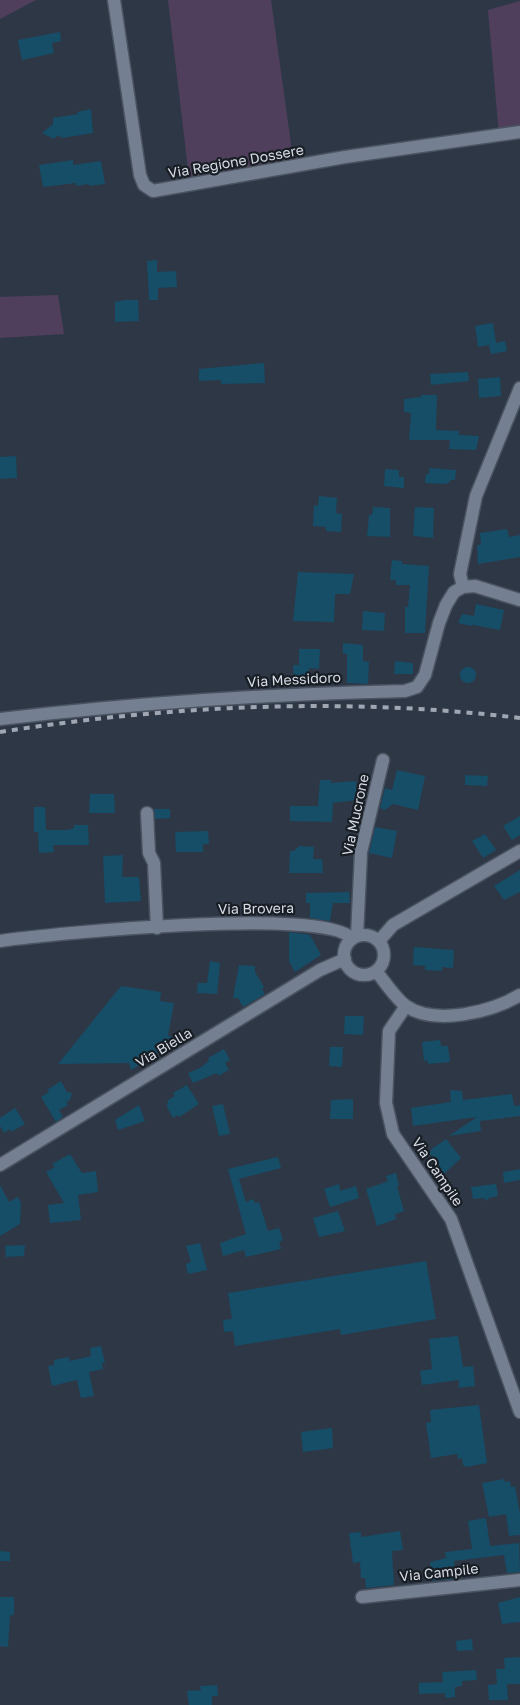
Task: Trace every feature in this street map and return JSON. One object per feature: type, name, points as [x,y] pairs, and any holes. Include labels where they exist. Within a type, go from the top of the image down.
[{"type":"street","name":"Via Regione Dossere","points":[[114,0],[140,175],[144,185],[153,191],[345,157],[520,132]]},
{"type":"street","points":[[520,388],[476,496],[460,574],[463,587],[474,586],[520,600]]},
{"type":"street","name":"Via Messidoro","points":[[0,718],[169,702],[324,693],[405,691],[417,687],[425,675],[446,606],[454,592],[463,587]]},
{"type":"street","name":"Via Mucrone","points":[[355,937],[361,852],[383,760]]},
{"type":"street","points":[[147,813],[149,853],[154,862],[156,928]]},
{"type":"street","points":[[379,941],[392,925],[520,851]]},
{"type":"street","name":"Via Brovera","points":[[0,941],[156,928],[270,922],[304,924],[344,931],[355,937]]},
{"type":"street","points":[[369,935],[379,941],[382,946],[384,960],[376,970],[360,974],[350,969],[345,959],[346,948],[355,937],[369,935]]},
{"type":"street","name":"Via Biella","points":[[0,1165],[320,970],[345,959]]},
{"type":"street","points":[[376,970],[406,1006],[436,1017],[457,1015],[491,1007],[520,995]]},
{"type":"street","name":"Via Campile","points":[[406,1006],[389,1031],[386,1103],[393,1134],[450,1219],[520,1412]]},
{"type":"street","name":"Via Campile","points":[[362,1596],[520,1580]]},
{"type":"shaded area","points":[[0,0],[36,0],[0,19]]},
{"type":"shaded area","points":[[168,0],[271,0],[294,166],[190,186]]},
{"type":"shaded area","points":[[520,1],[520,132],[499,135],[488,10]]},
{"type":"shaded area","points":[[58,295],[64,334],[0,338],[0,297]]},
{"type":"building","points":[[60,32],[61,41],[52,43],[54,53],[22,60],[18,40]]},
{"type":"building","points":[[91,109],[93,133],[62,138],[58,135],[54,139],[42,133],[53,124],[53,118],[78,114],[77,112]]},
{"type":"building","points":[[73,160],[73,165],[101,161],[105,184],[76,186],[76,183],[43,187],[39,165]]},
{"type":"building","points":[[157,260],[157,272],[176,271],[177,287],[158,288],[158,300],[149,300],[147,261]]},
{"type":"building","points":[[138,300],[139,321],[115,322],[115,302]]},
{"type":"building","points":[[493,323],[496,343],[505,341],[507,351],[491,354],[489,345],[478,347],[475,326]]},
{"type":"building","points":[[264,363],[265,383],[221,384],[221,380],[199,381],[199,369]]},
{"type":"building","points":[[468,372],[469,381],[431,385],[430,374]]},
{"type":"building","points":[[500,377],[501,396],[479,398],[478,379]]},
{"type":"building","points":[[421,395],[437,395],[436,430],[459,431],[459,435],[479,436],[476,450],[449,449],[450,440],[409,440],[411,413],[404,412],[404,399],[421,397]]},
{"type":"building","points":[[16,456],[17,478],[0,479],[0,457]]},
{"type":"building","points":[[429,468],[456,470],[455,480],[450,480],[450,482],[445,484],[425,483],[426,474],[429,474]]},
{"type":"building","points":[[385,469],[399,470],[399,477],[404,477],[404,488],[384,486]]},
{"type":"building","points":[[319,496],[337,498],[336,513],[342,514],[341,532],[326,531],[326,527],[313,526],[314,505],[318,506]]},
{"type":"building","points":[[373,507],[390,508],[390,537],[367,536],[369,515],[372,515]]},
{"type":"building","points":[[415,507],[434,508],[433,538],[413,536]]},
{"type":"building","points":[[507,529],[509,537],[520,535],[520,557],[478,564],[477,545],[481,545],[480,533]]},
{"type":"building","points":[[392,560],[402,561],[402,564],[429,566],[425,633],[405,633],[405,607],[408,607],[410,585],[396,585],[396,580],[390,580]]},
{"type":"building","points":[[298,572],[354,574],[350,594],[335,594],[334,622],[293,621]]},
{"type":"building","points":[[476,604],[504,610],[500,630],[473,625],[473,622],[472,626],[458,623],[462,614],[474,616]]},
{"type":"building","points":[[363,611],[385,613],[384,631],[362,630]]},
{"type":"building","points":[[343,643],[363,645],[363,661],[369,662],[368,684],[347,683],[347,654],[343,654]]},
{"type":"building","points":[[299,649],[320,649],[319,669],[309,668],[308,686],[294,686],[293,665],[299,665]]},
{"type":"building","points":[[395,661],[413,663],[413,674],[394,674]]},
{"type":"building","points":[[468,667],[474,669],[476,675],[474,681],[468,683],[462,681],[460,675],[462,669]]},
{"type":"building","points":[[397,770],[425,776],[418,810],[393,804],[385,810],[380,808],[385,788],[392,790]]},
{"type":"building","points":[[465,775],[488,776],[487,786],[465,785]]},
{"type":"building","points":[[320,780],[331,780],[331,783],[356,781],[357,800],[333,803],[332,822],[290,821],[290,806],[318,806]]},
{"type":"building","points":[[90,794],[114,794],[115,813],[89,813]]},
{"type":"building","points":[[34,807],[45,807],[46,830],[68,830],[74,828],[74,825],[88,825],[89,845],[53,845],[54,852],[39,853],[38,832],[34,832]]},
{"type":"building","points":[[154,809],[170,809],[170,818],[155,819]]},
{"type":"building","points":[[520,816],[520,835],[512,840],[503,826]]},
{"type":"building","points":[[375,827],[397,831],[392,858],[369,853]]},
{"type":"building","points":[[208,831],[209,844],[203,844],[203,852],[176,852],[175,832]]},
{"type":"building","points":[[485,834],[496,850],[483,858],[472,841]]},
{"type":"building","points":[[299,846],[314,847],[313,859],[322,859],[323,873],[289,873],[290,851],[294,851]]},
{"type":"building","points":[[123,855],[122,877],[139,877],[141,901],[105,903],[103,856]]},
{"type":"building","points":[[520,870],[520,892],[504,900],[494,886]]},
{"type":"building","points":[[349,892],[350,903],[333,903],[330,921],[310,918],[310,903],[306,903],[306,893]]},
{"type":"building","points":[[289,932],[310,935],[321,955],[295,972],[289,961]]},
{"type":"building","points":[[414,947],[454,950],[453,968],[442,967],[442,971],[425,970],[425,966],[413,965]]},
{"type":"building","points":[[210,961],[220,963],[217,994],[197,993],[198,983],[207,983]]},
{"type":"building","points":[[239,965],[255,966],[255,972],[264,987],[262,989],[265,994],[243,1007],[238,998],[233,998]]},
{"type":"building","points":[[121,986],[161,992],[160,1001],[174,1003],[168,1036],[184,1039],[161,1053],[147,1053],[150,1059],[131,1070],[129,1063],[58,1064]]},
{"type":"building","points":[[345,1016],[364,1016],[363,1035],[344,1034]]},
{"type":"building","points":[[440,1040],[441,1046],[448,1046],[450,1062],[428,1064],[427,1060],[424,1061],[422,1042]]},
{"type":"building","points":[[330,1047],[343,1047],[342,1067],[329,1066]]},
{"type":"building","points":[[224,1049],[230,1060],[225,1063],[229,1070],[218,1076],[217,1073],[193,1083],[188,1073],[200,1068],[209,1061],[208,1058]]},
{"type":"building","points":[[61,1081],[67,1092],[72,1093],[70,1100],[66,1102],[68,1105],[59,1110],[63,1117],[56,1122],[41,1097],[49,1092],[47,1090]]},
{"type":"building","points":[[187,1085],[199,1104],[179,1117],[178,1115],[173,1118],[167,1107],[168,1100],[175,1096],[173,1093]]},
{"type":"building","points":[[450,1090],[462,1091],[463,1100],[512,1094],[514,1106],[520,1105],[520,1116],[480,1121],[481,1131],[449,1136],[477,1117],[413,1126],[411,1108],[451,1102]]},
{"type":"building","points":[[353,1099],[353,1119],[330,1119],[331,1100]]},
{"type":"building","points":[[223,1104],[230,1134],[219,1136],[212,1106]]},
{"type":"building","points":[[139,1105],[145,1121],[118,1130],[115,1120]]},
{"type":"building","points":[[15,1108],[25,1124],[11,1132],[10,1129],[4,1133],[0,1126],[0,1118]]},
{"type":"building","points":[[446,1139],[461,1158],[444,1174],[438,1166],[439,1164],[429,1153]]},
{"type":"building","points":[[70,1154],[82,1173],[96,1171],[98,1192],[78,1195],[81,1220],[50,1223],[48,1205],[64,1203],[46,1172],[55,1167],[52,1164]]},
{"type":"building","points":[[278,1157],[281,1168],[239,1179],[246,1202],[253,1199],[255,1203],[259,1202],[268,1231],[279,1228],[283,1240],[279,1242],[281,1249],[246,1257],[244,1250],[223,1256],[220,1243],[246,1234],[228,1169]]},
{"type":"building","points":[[520,1169],[520,1180],[504,1183],[503,1172]]},
{"type":"building","points":[[396,1173],[399,1186],[397,1186],[404,1211],[395,1214],[396,1219],[377,1226],[366,1189],[388,1181],[386,1176]]},
{"type":"building","points":[[339,1184],[340,1191],[356,1186],[359,1198],[330,1207],[324,1189]]},
{"type":"building","points":[[496,1184],[498,1196],[489,1198],[488,1201],[483,1198],[473,1199],[471,1187]]},
{"type":"building","points":[[0,1185],[9,1202],[18,1197],[21,1203],[20,1224],[0,1236]]},
{"type":"building","points":[[338,1211],[345,1231],[319,1237],[313,1218]]},
{"type":"building","points":[[200,1243],[207,1270],[188,1274],[186,1264],[191,1262],[186,1246]]},
{"type":"building","points":[[25,1245],[24,1256],[6,1257],[5,1246]]},
{"type":"building","points":[[426,1261],[436,1319],[341,1335],[340,1329],[235,1346],[233,1331],[224,1332],[223,1320],[232,1319],[228,1293]]},
{"type":"building","points":[[458,1336],[463,1367],[473,1366],[475,1386],[459,1388],[459,1380],[422,1385],[420,1371],[432,1369],[429,1339]]},
{"type":"building","points":[[101,1346],[105,1363],[102,1363],[103,1369],[89,1372],[94,1396],[81,1398],[77,1380],[52,1386],[48,1366],[54,1365],[54,1360],[69,1357],[70,1361],[91,1356],[90,1348]]},
{"type":"building","points":[[479,1405],[487,1463],[466,1467],[463,1465],[462,1458],[458,1459],[457,1454],[431,1458],[426,1423],[431,1422],[430,1410]]},
{"type":"building","points":[[332,1428],[333,1448],[303,1452],[301,1432]]},
{"type":"building","points":[[504,1479],[505,1482],[510,1481],[511,1487],[515,1486],[520,1514],[520,1535],[509,1536],[506,1514],[489,1517],[482,1483]]},
{"type":"building","points":[[486,1518],[490,1546],[519,1543],[520,1572],[507,1573],[504,1555],[454,1561],[456,1579],[431,1581],[430,1562],[446,1558],[445,1552],[472,1549],[468,1521]]},
{"type":"building","points":[[400,1531],[403,1550],[392,1551],[394,1585],[366,1588],[365,1578],[361,1578],[360,1562],[353,1563],[349,1533],[361,1532],[361,1537]]},
{"type":"building","points":[[0,1551],[10,1552],[10,1561],[0,1561]]},
{"type":"building","points":[[0,1597],[14,1597],[14,1614],[10,1616],[8,1647],[0,1646]]},
{"type":"building","points":[[520,1597],[520,1622],[502,1624],[498,1603]]},
{"type":"building","points":[[472,1639],[473,1650],[457,1651],[456,1641]]},
{"type":"building","points":[[520,1657],[520,1684],[507,1684],[508,1700],[489,1700],[488,1685],[497,1684],[496,1669],[505,1669],[504,1658]]},
{"type":"building","points":[[476,1670],[477,1680],[462,1681],[462,1686],[455,1687],[455,1697],[445,1698],[445,1693],[419,1694],[419,1683],[443,1682],[442,1672]]},
{"type":"building","points":[[217,1685],[218,1696],[212,1696],[212,1705],[189,1705],[187,1691],[201,1690],[200,1686]]},
{"type":"railway","points":[[0,732],[129,715],[260,707],[390,708],[455,711],[520,718]]}]
